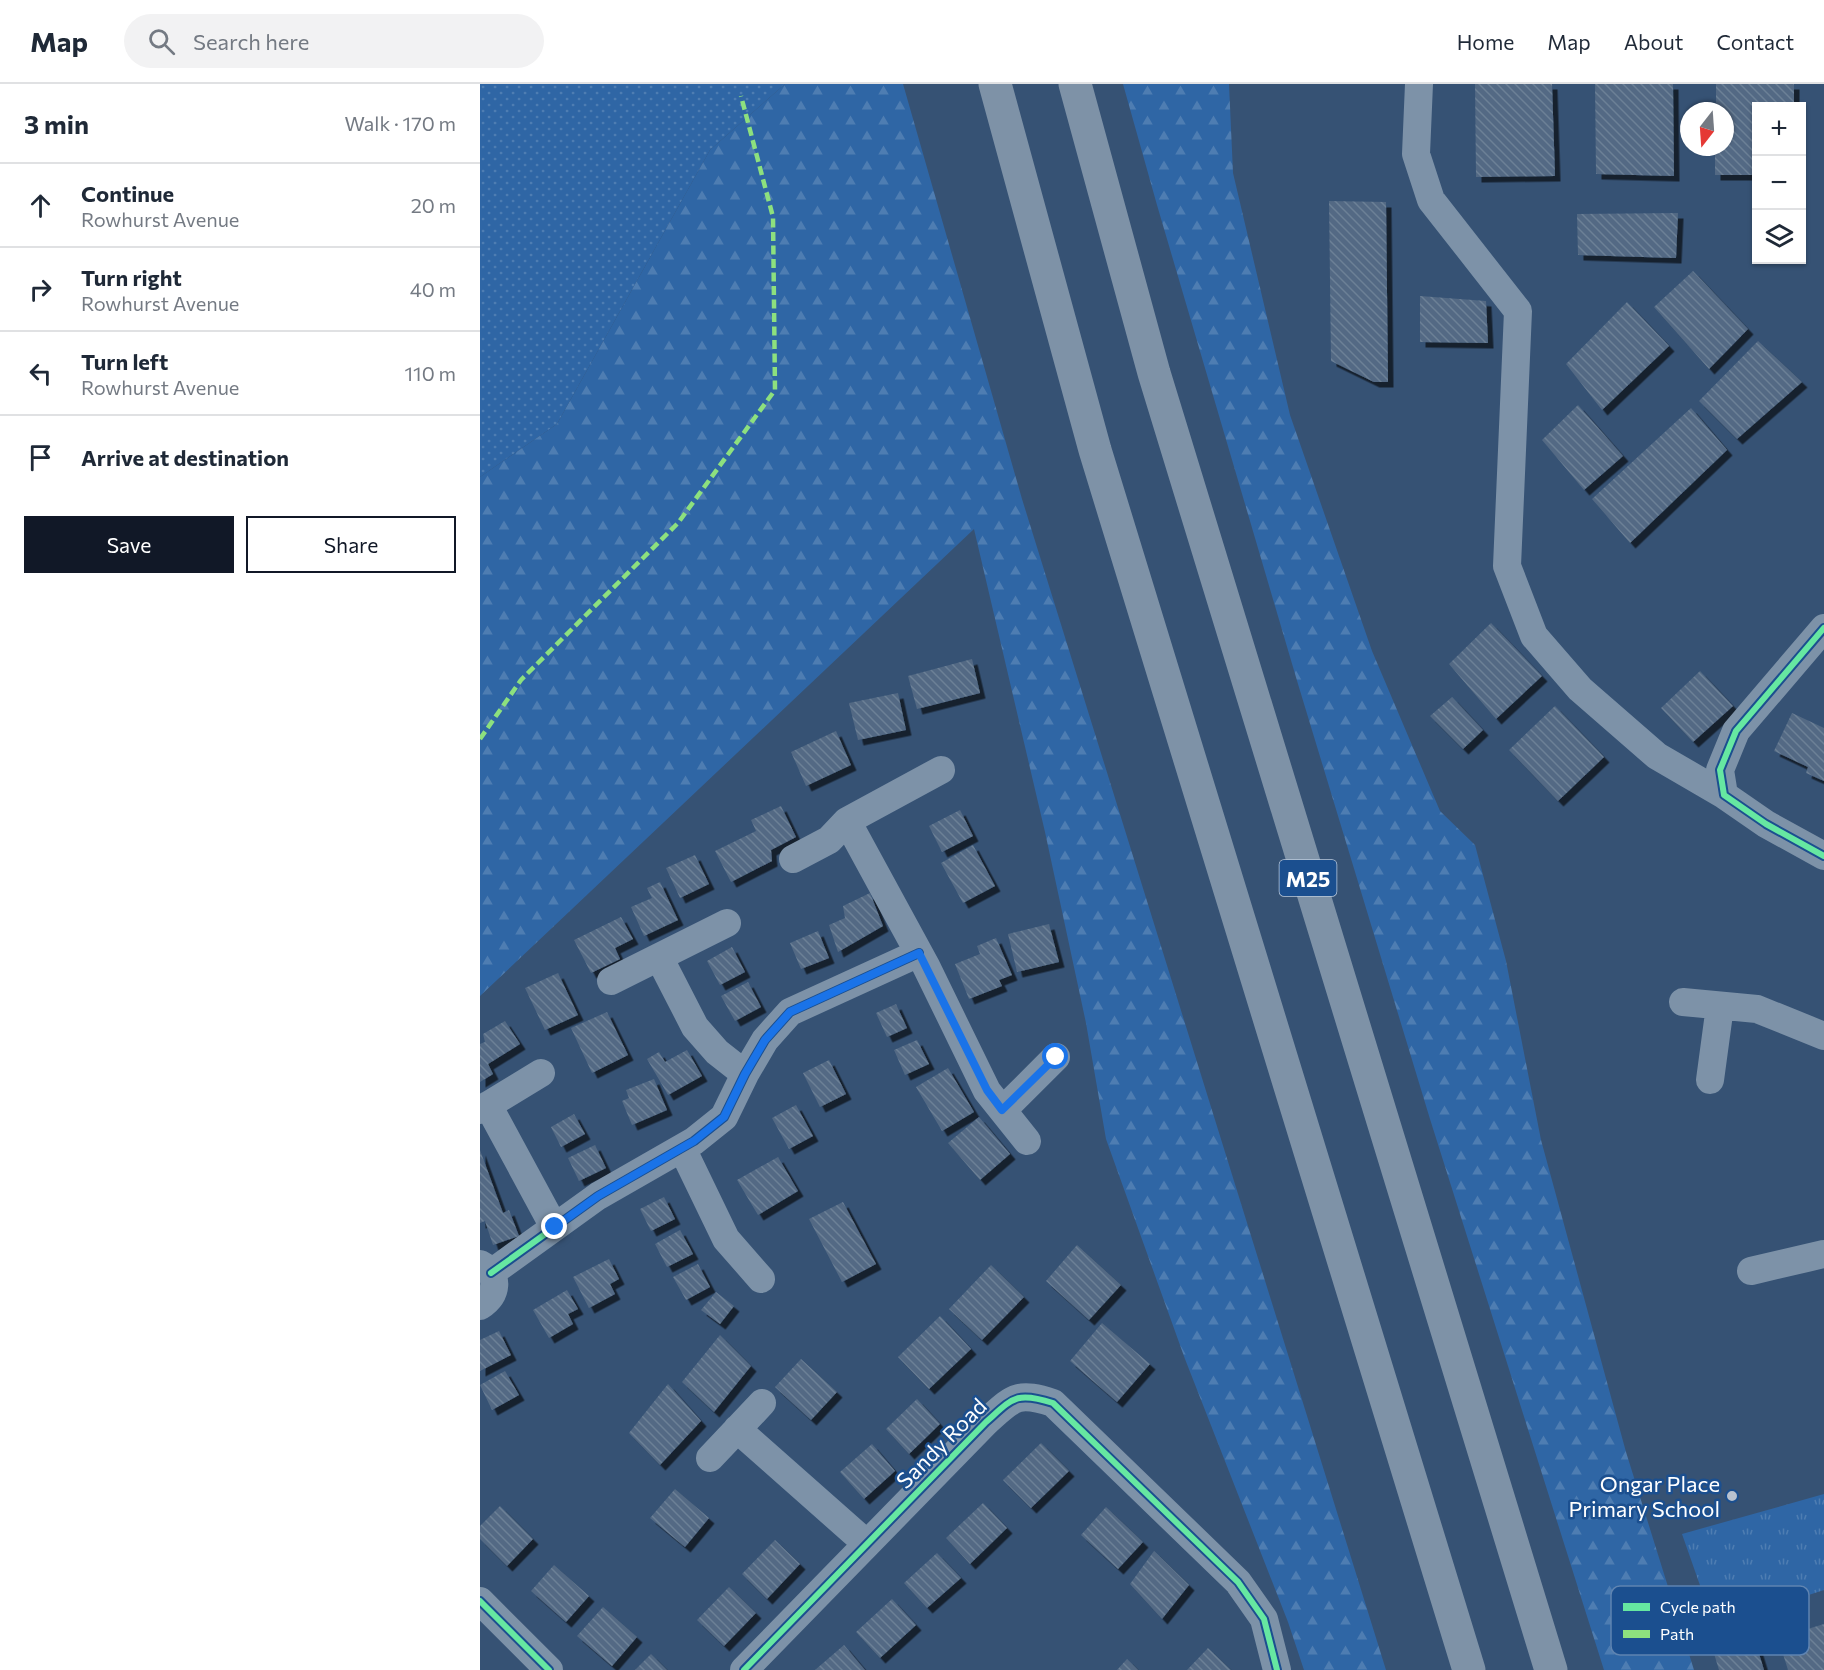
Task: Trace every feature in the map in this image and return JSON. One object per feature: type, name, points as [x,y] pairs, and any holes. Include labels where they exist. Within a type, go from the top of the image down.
[{"type":"highway","points":[[995,84],[1095,450],[1469,1670]]},
{"type":"highway","name":"M25","points":[[1075,84],[1154,373],[1551,1670]]},
{"type":"street","points":[[1419,84],[1416,154],[1431,200],[1518,311],[1507,566],[1534,636],[1580,688],[1657,756],[1724,795],[1766,824],[1824,856]]},
{"type":"street","points":[[1724,795],[1720,770],[1736,731],[1824,628]]},
{"type":"street","points":[[793,859],[829,840],[847,820],[941,770]]},
{"type":"street","points":[[847,820],[919,953],[987,1090],[1027,1141]]},
{"type":"street","points":[[611,981],[727,923]]},
{"type":"street","points":[[480,1306],[491,1297],[495,1287],[486,1269],[555,1227],[598,1196],[694,1141],[724,1117],[765,1040],[790,1012],[919,953]]},
{"type":"street","points":[[659,957],[695,1027],[717,1053],[745,1074]]},
{"type":"street","points":[[1683,1002],[1757,1009],[1824,1036]]},
{"type":"street","points":[[1710,1080],[1720,1006]]},
{"type":"street","points":[[1002,1110],[1056,1057]]},
{"type":"street","points":[[541,1074],[484,1108],[555,1227]]},
{"type":"street","points":[[682,1148],[726,1239],[761,1279]]},
{"type":"street","points":[[1751,1271],[1824,1254]]},
{"type":"street","name":"Sandy Road","points":[[744,1670],[986,1422],[1012,1399],[1034,1396],[1053,1403],[1238,1581],[1264,1619],[1277,1670]]},
{"type":"street","points":[[710,1458],[762,1403]]},
{"type":"street","points":[[737,1429],[867,1544]]},
{"type":"street","points":[[480,1601],[549,1670]]},
{"type":"green space","points":[[480,84],[785,84],[710,150],[557,424],[480,477]]},
{"type":"green space","points":[[785,84],[903,84],[1022,499],[1386,1670],[1304,1670],[1288,1622],[1185,1359],[1106,1139],[1086,1023],[1045,832],[974,529],[480,996],[480,477],[557,424],[710,150]]},
{"type":"green space","points":[[1123,84],[1229,84],[1233,173],[1290,415],[1372,651],[1440,811],[1475,845],[1506,961],[1541,1140],[1626,1452],[1668,1586],[1611,1586],[1611,1655],[1689,1655],[1694,1670],[1604,1670],[1430,1119],[1298,684]]},
{"type":"green space","points":[[1824,1494],[1824,1590],[1809,1595],[1809,1586],[1700,1586],[1682,1534]]},
{"type":"building","points":[[1475,84],[1552,84],[1555,176],[1476,177]]},
{"type":"building","points":[[1595,84],[1673,84],[1674,176],[1596,174]]},
{"type":"building","points":[[1716,84],[1794,84],[1794,102],[1752,102],[1752,175],[1715,175],[1715,156],[1734,156],[1734,102],[1716,102]]},
{"type":"building","points":[[1329,201],[1386,202],[1388,382],[1374,382],[1331,361]]},
{"type":"building","points":[[1678,213],[1676,258],[1578,255],[1577,214]]},
{"type":"building","points":[[1693,271],[1748,329],[1709,369],[1654,307]]},
{"type":"building","points":[[1420,296],[1486,301],[1488,343],[1420,342]]},
{"type":"building","points":[[1627,302],[1669,346],[1602,410],[1566,364]]},
{"type":"building","points":[[1758,341],[1802,382],[1737,439],[1699,401]]},
{"type":"building","points":[[1578,405],[1623,456],[1584,490],[1542,440]]},
{"type":"building","points":[[1691,408],[1727,450],[1630,543],[1592,499]]},
{"type":"building","points":[[1491,623],[1542,676],[1496,719],[1449,664]]},
{"type":"building","points":[[972,659],[980,693],[917,709],[908,676]]},
{"type":"building","points":[[1700,671],[1733,706],[1693,742],[1661,708]]},
{"type":"building","points":[[898,693],[906,730],[858,740],[849,703]]},
{"type":"building","points":[[1452,697],[1483,730],[1463,749],[1430,716]]},
{"type":"building","points":[[1555,706],[1604,757],[1558,801],[1509,750]]},
{"type":"building","points":[[1792,713],[1824,728],[1824,781],[1806,773],[1808,767],[1774,751]]},
{"type":"building","points":[[836,731],[851,765],[806,786],[791,752]]},
{"type":"building","points":[[781,806],[796,837],[771,850],[772,861],[731,882],[715,851],[756,831],[751,820]]},
{"type":"building","points":[[960,810],[973,836],[942,852],[929,826]]},
{"type":"building","points":[[973,845],[995,886],[963,903],[941,863]]},
{"type":"building","points":[[695,855],[709,884],[680,898],[666,868]]},
{"type":"building","points":[[660,882],[678,920],[644,936],[631,907],[652,898],[647,888]]},
{"type":"building","points":[[870,893],[883,926],[838,952],[829,925],[845,918],[843,906]]},
{"type":"building","points":[[621,917],[633,939],[615,948],[620,959],[591,973],[574,940]]},
{"type":"building","points":[[1049,924],[1059,962],[1017,972],[1008,934]]},
{"type":"building","points":[[818,931],[829,958],[801,969],[790,943]]},
{"type":"building","points":[[996,938],[1012,975],[999,980],[1002,986],[969,999],[955,964],[980,954],[977,946]]},
{"type":"building","points":[[732,947],[745,972],[720,985],[707,961]]},
{"type":"building","points":[[558,973],[578,1015],[545,1030],[525,988]]},
{"type":"building","points":[[748,982],[761,1007],[735,1021],[721,996]]},
{"type":"building","points":[[896,1004],[907,1028],[887,1037],[876,1013]]},
{"type":"building","points":[[607,1012],[628,1055],[592,1073],[571,1028]]},
{"type":"building","points":[[505,1021],[520,1044],[488,1064],[493,1074],[480,1082],[480,1044],[485,1042],[483,1034]]},
{"type":"building","points":[[917,1040],[929,1064],[905,1075],[894,1050]]},
{"type":"building","points":[[687,1050],[702,1076],[668,1095],[647,1059],[659,1052],[665,1062]]},
{"type":"building","points":[[829,1060],[846,1094],[820,1107],[803,1073]]},
{"type":"building","points":[[948,1068],[974,1112],[942,1131],[916,1087]]},
{"type":"building","points":[[654,1079],[667,1110],[632,1125],[622,1101],[629,1098],[626,1090]]},
{"type":"building","points":[[796,1105],[813,1136],[789,1149],[772,1118]]},
{"type":"building","points":[[574,1114],[585,1134],[561,1147],[551,1127]]},
{"type":"building","points":[[979,1117],[1010,1154],[980,1180],[948,1143]]},
{"type":"building","points":[[595,1145],[606,1168],[579,1181],[568,1158]]},
{"type":"building","points":[[480,1150],[503,1213],[509,1210],[519,1236],[493,1245],[485,1221],[480,1223]]},
{"type":"building","points":[[778,1157],[798,1191],[758,1215],[737,1180]]},
{"type":"building","points":[[664,1197],[675,1219],[651,1231],[640,1209]]},
{"type":"building","points":[[843,1202],[876,1264],[842,1282],[809,1219]]},
{"type":"building","points":[[680,1230],[693,1254],[667,1267],[655,1244]]},
{"type":"building","points":[[1077,1245],[1121,1285],[1089,1320],[1046,1281]]},
{"type":"building","points":[[609,1259],[619,1279],[610,1284],[615,1294],[589,1308],[573,1277]]},
{"type":"building","points":[[698,1264],[710,1287],[686,1300],[673,1277]]},
{"type":"building","points":[[991,1265],[1024,1297],[982,1340],[949,1309]]},
{"type":"building","points":[[567,1290],[578,1309],[568,1314],[573,1324],[549,1338],[533,1310]]},
{"type":"building","points":[[716,1292],[734,1306],[720,1324],[701,1310]]},
{"type":"building","points":[[940,1316],[971,1349],[929,1389],[898,1357]]},
{"type":"building","points":[[1102,1323],[1150,1364],[1117,1402],[1070,1361]]},
{"type":"building","points":[[499,1331],[511,1355],[480,1371],[480,1340]]},
{"type":"building","points":[[720,1335],[751,1366],[714,1412],[682,1382]]},
{"type":"building","points":[[801,1359],[837,1392],[811,1420],[775,1387]]},
{"type":"building","points":[[505,1371],[519,1395],[492,1410],[480,1385]]},
{"type":"building","points":[[668,1384],[701,1421],[660,1465],[629,1433]]},
{"type":"building","points":[[917,1399],[940,1424],[909,1454],[886,1429]]},
{"type":"building","points":[[1041,1443],[1069,1471],[1031,1508],[1003,1480]]},
{"type":"building","points":[[872,1444],[895,1471],[864,1499],[840,1472]]},
{"type":"building","points":[[675,1489],[709,1518],[685,1547],[650,1518]]},
{"type":"building","points":[[983,1503],[1007,1528],[970,1564],[946,1538]]},
{"type":"building","points":[[500,1506],[533,1539],[507,1566],[480,1539],[480,1526]]},
{"type":"building","points":[[1106,1507],[1143,1542],[1118,1569],[1081,1535]]},
{"type":"building","points":[[775,1540],[800,1564],[767,1599],[742,1574]]},
{"type":"building","points":[[1154,1551],[1189,1585],[1162,1619],[1130,1584]]},
{"type":"building","points":[[937,1553],[961,1578],[927,1608],[904,1583]]},
{"type":"building","points":[[554,1565],[589,1596],[566,1622],[531,1591]]},
{"type":"building","points":[[729,1587],[756,1613],[724,1646],[697,1620]]},
{"type":"building","points":[[892,1599],[916,1625],[880,1658],[856,1632]]},
{"type":"building","points":[[603,1607],[637,1637],[612,1666],[577,1636]]},
{"type":"building","points":[[1824,1624],[1824,1670],[1788,1670],[1783,1655],[1809,1655],[1809,1629]]},
{"type":"building","points":[[844,1645],[865,1670],[815,1670]]},
{"type":"building","points":[[1208,1648],[1231,1670],[1187,1670]]},
{"type":"building","points":[[651,1654],[667,1670],[635,1670]]},
{"type":"building","points":[[1714,1655],[1759,1655],[1764,1670],[1719,1670]]},
{"type":"building","points":[[1127,1659],[1138,1670],[1117,1670]]},
{"type":"marked path","points":[[480,739],[521,680],[678,523],[775,390],[773,217],[741,96]]},
{"type":"cycle path","points":[[1824,628],[1736,731],[1720,770],[1724,795],[1766,824],[1824,856]]},
{"type":"cycle path","points":[[491,1273],[598,1196],[694,1141],[724,1117],[765,1040],[790,1012],[919,953]]},
{"type":"cycle path","points":[[744,1670],[986,1422],[1009,1402],[1023,1397],[1053,1403],[1238,1582],[1264,1619],[1277,1670]]},
{"type":"cycle path","points":[[480,1601],[549,1670]]},
{"type":"place","name":"Ongar Place Primary School","points":[[1732,1496]]},
{"type":"route","points":[[555,1227],[598,1196],[694,1141],[724,1117],[765,1040],[790,1012],[919,953],[987,1090],[1002,1110],[1056,1057]]}]
